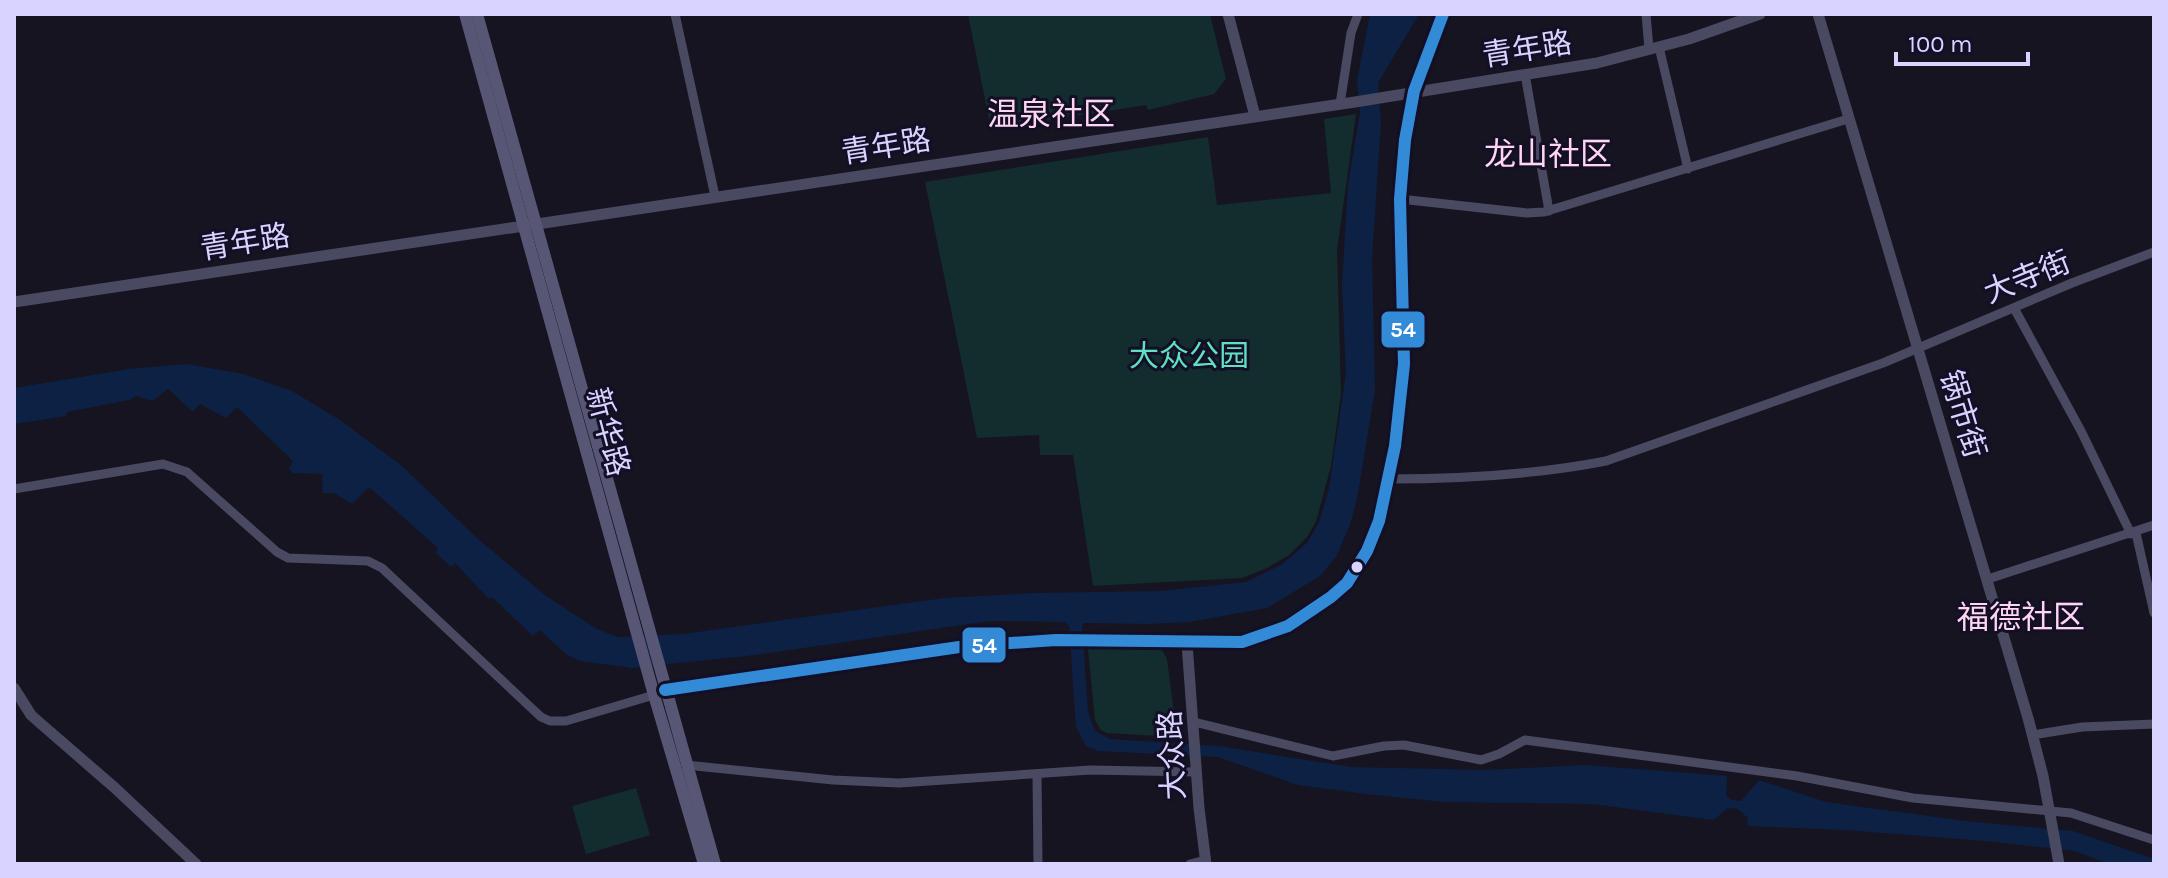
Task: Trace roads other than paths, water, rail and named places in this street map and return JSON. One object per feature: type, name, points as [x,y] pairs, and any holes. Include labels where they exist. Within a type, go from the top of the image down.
[{"type":"main road","name":"新华路","points":[[465,14],[530,224]]},
{"type":"main road","name":"新华路","points":[[477,14],[530,224],[704,864]]},
{"type":"main road","name":"新华路","points":[[657,686],[686,765],[715,864]]},
{"type":"street","points":[[675,14],[715,196]]},
{"type":"street","points":[[1228,14],[1255,116]]},
{"type":"street","points":[[1340,104],[1351,33],[1358,14]]},
{"type":"street","points":[[14,489],[163,464],[180,468],[277,552],[288,558],[368,561],[382,568],[541,717],[556,722],[566,721],[657,686],[966,646],[1056,640],[1242,642],[1271,633],[1302,618],[1347,583],[1367,551],[1379,521],[1389,479],[1404,364],[1400,199],[1405,140],[1414,91],[1443,14]]},
{"type":"street","points":[[1646,14],[1688,169]]},
{"type":"street","name":"青年路","points":[[14,302],[1597,63],[1760,14]]},
{"type":"street","name":"锅市街","points":[[1818,14],[1988,579],[2032,735],[2059,864]]},
{"type":"street","points":[[1525,74],[1549,211]]},
{"type":"street","points":[[1400,199],[1527,213],[1549,211],[1848,119]]},
{"type":"street","name":"大寺街","points":[[1389,479],[1461,479],[1565,469],[1606,461],[1883,363],[2154,252]]},
{"type":"street","points":[[2014,308],[2133,533],[2154,613]]},
{"type":"street","points":[[1988,579],[2154,525]]},
{"type":"street","name":"大众路","points":[[1187,643],[1205,862]]},
{"type":"street","points":[[14,688],[31,715],[196,864]]},
{"type":"street","points":[[14,704],[35,729],[110,793],[185,864]]},
{"type":"street","points":[[1194,722],[1333,756],[1404,745],[1481,760],[1525,740],[1797,776],[1913,798],[2050,811],[2100,821],[2154,840]]},
{"type":"street","points":[[2032,735],[2082,727],[2154,724]]},
{"type":"street","points":[[686,765],[833,780],[899,783],[1090,770],[1196,772]]},
{"type":"street","points":[[1037,774],[1038,864]]},
{"type":"street","points":[[1190,864],[1205,862]]},
{"type":"water","points":[[1370,14],[1419,14],[1378,83],[1381,122],[1372,257],[1375,390],[1350,525],[1336,557],[1320,576],[1267,608],[1189,622],[1084,623],[1088,712],[1095,731],[1110,739],[1218,746],[1351,767],[1485,770],[1585,765],[1727,776],[1726,794],[1731,800],[1741,801],[1759,780],[1826,802],[1965,821],[2073,831],[2154,859],[2154,864],[2108,864],[2075,851],[1985,841],[1747,826],[1748,818],[1738,809],[1728,808],[1713,820],[1592,804],[1444,802],[1366,794],[1298,785],[1218,757],[1098,751],[1086,746],[1076,727],[1069,626],[1065,622],[990,621],[755,655],[632,668],[580,661],[567,655],[540,630],[533,636],[492,597],[489,599],[455,563],[451,567],[435,552],[438,548],[369,487],[352,504],[334,493],[323,493],[322,474],[293,473],[289,469],[293,461],[237,407],[226,418],[200,404],[193,412],[168,389],[152,401],[137,396],[67,412],[66,416],[14,424],[14,388],[129,369],[187,364],[243,374],[292,391],[340,420],[402,466],[477,538],[545,595],[595,628],[617,637],[683,634],[944,598],[1160,591],[1246,582],[1281,565],[1307,543],[1319,522],[1329,489],[1346,373],[1342,285],[1348,185],[1360,113],[1357,81]]},
{"type":"district","name":"温泉社区","points":[[1051,114]]},
{"type":"district","name":"龙山社区","points":[[1548,154]]},
{"type":"district","name":"福德社区","points":[[2021,617]]},
{"type":"park label","name":"大众公园","points":[[1189,356]]}]
